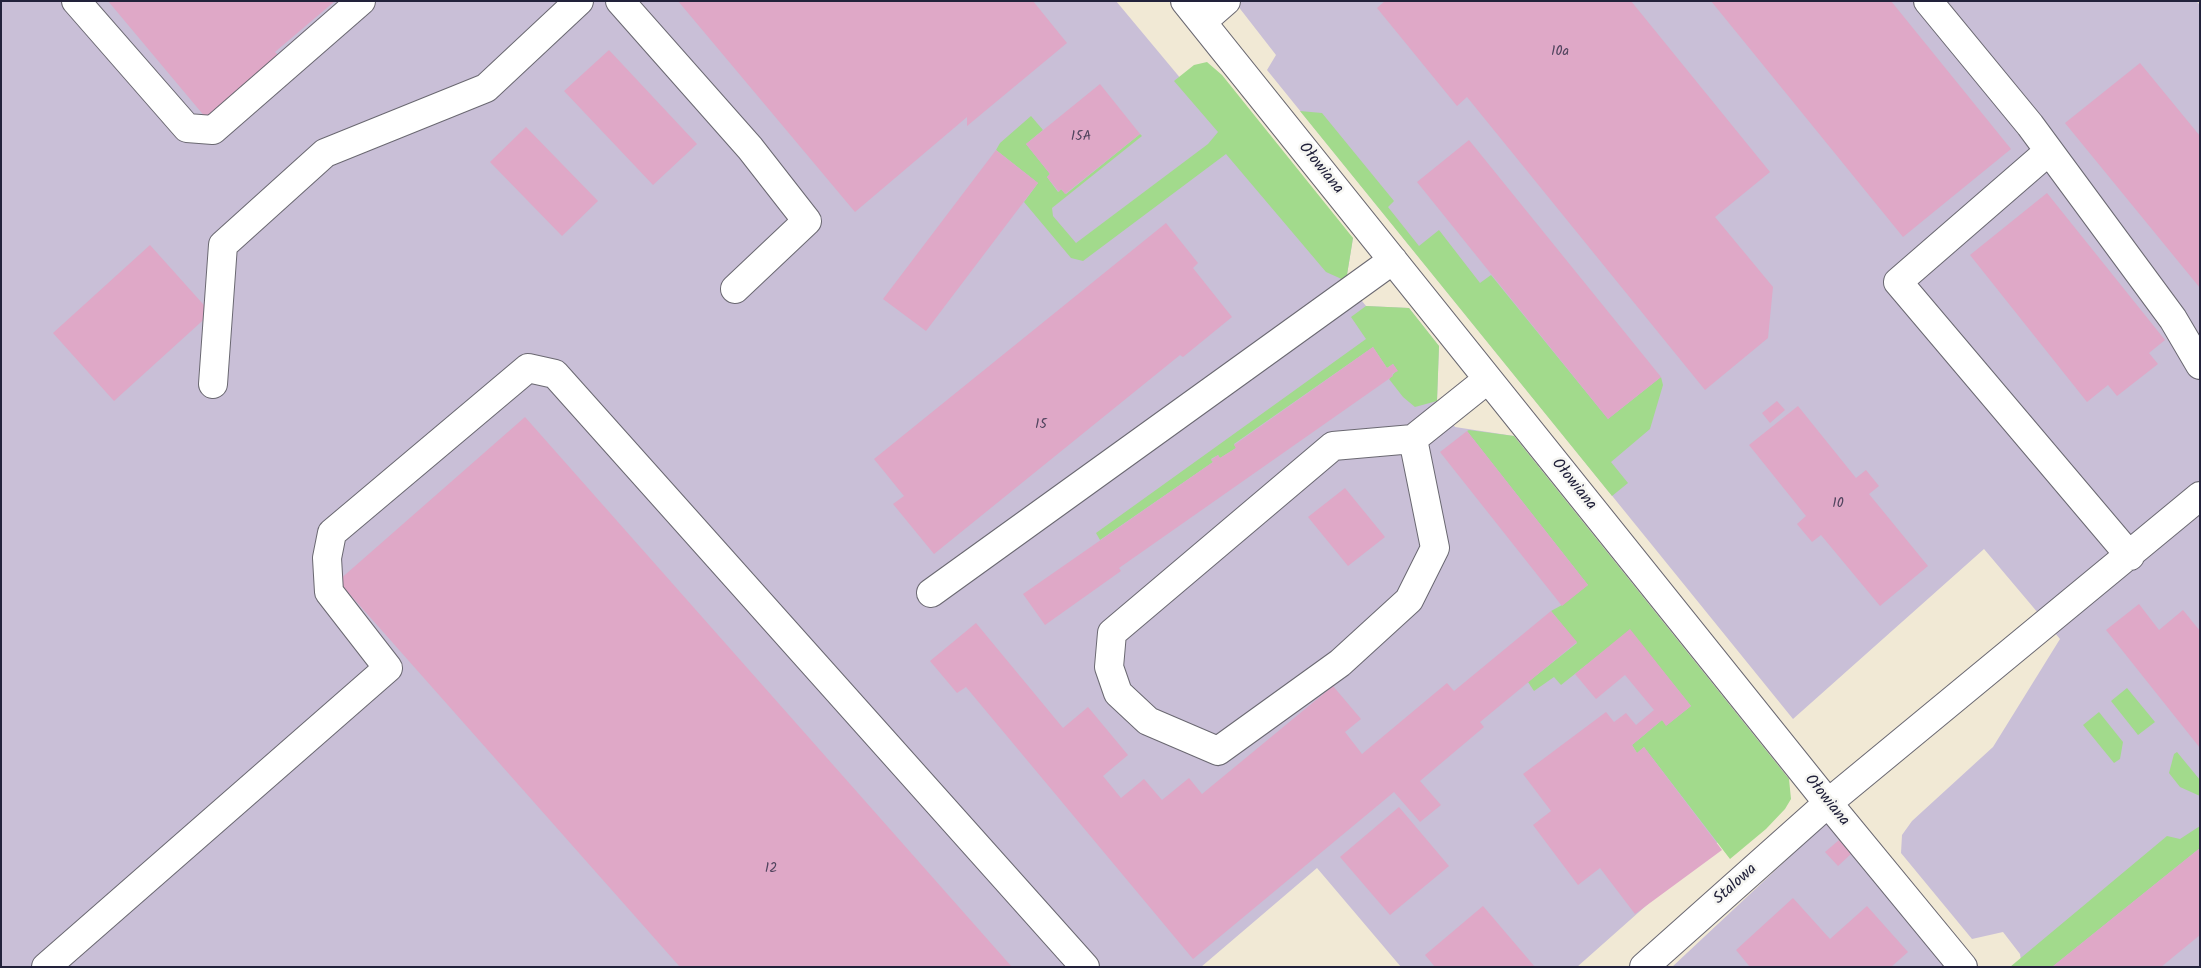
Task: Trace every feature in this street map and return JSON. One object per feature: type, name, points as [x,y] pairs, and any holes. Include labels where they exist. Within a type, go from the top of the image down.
[{"type":"street","points":[[76,1],[188,128],[213,130],[361,1]]},
{"type":"street","points":[[213,384],[224,245],[325,153],[486,88],[578,1]]},
{"type":"street","points":[[620,1],[750,148],[808,221],[735,289]]},
{"type":"street","name":"Ołowiana","points":[[1185,1],[1828,803],[1963,967]]},
{"type":"street","points":[[1202,22],[1226,1]]},
{"type":"street","points":[[1928,1],[2030,125],[2173,319],[2200,364]]},
{"type":"street","points":[[2048,151],[1898,282],[2130,556]]},
{"type":"street","points":[[931,593],[1393,260]]},
{"type":"street","points":[[46,967],[388,668],[329,592],[327,558],[332,533],[528,368],[555,374],[1085,967]]},
{"type":"street","points":[[1413,439],[1435,548],[1409,600],[1340,662],[1218,751],[1148,721],[1118,693],[1109,667],[1112,633],[1333,446],[1413,439],[1488,379]]},
{"type":"street","name":"Stalowa","points":[[1644,967],[1828,803],[2130,556],[2200,496]]},
{"type":"shaded area","points":[[1,1],[1116,1],[1227,134],[1353,238],[1346,281],[1366,306],[1409,308],[1439,346],[1437,401],[1455,427],[1514,436],[1789,779],[1577,967],[1401,967],[1317,868],[1201,967],[1,967]]},
{"type":"shaded area","points":[[1234,1],[2196,1],[2200,5],[2200,967],[2022,967],[2020,954],[2003,932],[1972,939],[1901,853],[1902,835],[1912,821],[1993,747],[2060,639],[1984,549],[1793,719],[1267,70],[1276,55]]},
{"type":"shaded area","points":[[1828,821],[1946,967],[1672,967]]},
{"type":"green space","points":[[1207,62],[1222,75],[1353,238],[1346,281],[1326,272],[1226,154],[1083,261],[1071,258],[1024,202],[1038,183],[996,150],[1000,143],[1031,116],[1043,130],[1026,144],[1050,174],[1047,177],[1058,192],[1061,189],[1066,194],[1140,134],[1142,136],[1052,208],[1053,216],[1076,243],[1208,144],[1218,132],[1174,81],[1194,65]]},
{"type":"green space","points":[[1300,111],[1322,113],[1394,201],[1388,207],[1419,246],[1439,230],[1480,283],[1491,275],[1608,419],[1661,377],[1663,385],[1650,429],[1611,462],[1628,483],[1612,496]]},
{"type":"green space","points":[[1366,306],[1409,308],[1439,346],[1437,401],[1415,407],[1403,397],[1389,379],[1397,370],[1393,364],[1387,368],[1373,347],[1234,444],[1236,448],[1220,458],[1218,455],[1211,459],[1213,462],[1100,540],[1096,533],[1366,339],[1351,317]]},
{"type":"green space","points":[[1467,431],[1514,436],[1789,779],[1791,799],[1785,809],[1766,829],[1730,859],[1644,747],[1637,753],[1632,745],[1662,720],[1667,725],[1691,706],[1630,630],[1561,685],[1554,677],[1534,691],[1528,682],[1577,643],[1551,611],[1588,585]]},
{"type":"green space","points":[[2127,688],[2155,722],[2138,735],[2111,701]]},
{"type":"green space","points":[[2099,712],[2123,742],[2120,759],[2114,763],[2083,725]]},
{"type":"green space","points":[[2177,752],[2200,780],[2200,796],[2180,787],[2169,773],[2174,754]]},
{"type":"green space","points":[[2200,826],[2200,848],[2052,967],[2010,967],[2167,836],[2180,839]]},
{"type":"building","points":[[108,1],[335,1],[275,52],[279,56],[206,118]]},
{"type":"building","points":[[678,1],[1033,1],[1067,43],[967,126],[967,117],[855,212]]},
{"type":"building","points":[[1385,1],[1631,1],[1770,172],[1715,217],[1773,287],[1768,338],[1705,390],[1467,97],[1457,106],[1377,8]]},
{"type":"building","points":[[1711,1],[1891,1],[2011,149],[1903,237]]},
{"type":"building","points":[[609,50],[697,144],[653,185],[564,91]]},
{"type":"building","points":[[2140,63],[2200,136],[2200,288],[2065,123]]},
{"type":"building","points":[[1100,84],[1140,134],[1065,194],[1061,189],[1059,192],[1047,177],[1050,174],[1026,144]]},
{"type":"building","points":[[526,127],[598,201],[562,236],[490,162]]},
{"type":"building","points":[[1469,140],[1661,377],[1608,419],[1417,182]]},
{"type":"building","points":[[996,150],[1038,183],[926,331],[883,299]]},
{"type":"building","points":[[2047,193],[2165,340],[2149,353],[2158,364],[2117,396],[2108,385],[2087,402],[1970,255]]},
{"type":"building","points":[[1166,223],[1198,263],[1193,268],[1232,317],[1183,357],[1180,355],[934,554],[893,504],[904,496],[874,459]]},
{"type":"building","points":[[150,245],[211,313],[114,401],[53,333]]},
{"type":"building","points":[[1373,347],[1387,368],[1393,364],[1398,371],[1392,374],[1393,376],[1119,568],[1121,571],[1045,625],[1023,594],[1213,462],[1211,460],[1218,455],[1220,458],[1236,448],[1234,445]]},
{"type":"building","points":[[1777,401],[1785,410],[1770,423],[1762,413]]},
{"type":"building","points":[[1798,406],[1856,478],[1866,470],[1879,486],[1869,494],[1928,566],[1880,606],[1821,535],[1812,542],[1797,524],[1806,516],[1749,445]]},
{"type":"building","points":[[525,417],[1012,967],[680,967],[338,581]]},
{"type":"building","points":[[1467,431],[1588,585],[1562,606],[1440,452]]},
{"type":"building","points":[[1345,488],[1385,537],[1348,566],[1308,517]]},
{"type":"building","points":[[2139,604],[2159,630],[2183,610],[2200,631],[2200,748],[2106,630]]},
{"type":"building","points":[[1551,611],[1577,642],[1480,722],[1484,727],[1420,781],[1441,805],[1420,822],[1394,792],[1193,959],[966,687],[957,693],[930,661],[976,623],[1063,728],[1088,707],[1128,755],[1103,776],[1121,798],[1144,779],[1162,800],[1189,778],[1202,794],[1333,686],[1361,719],[1345,732],[1362,754],[1447,683],[1454,691]]},
{"type":"building","points":[[1630,629],[1691,706],[1666,726],[1662,720],[1632,745],[1637,753],[1644,747],[1722,850],[1635,914],[1600,868],[1578,885],[1533,825],[1551,811],[1523,774],[1606,712],[1614,722],[1626,713],[1636,725],[1654,710],[1625,675],[1596,699],[1575,674]]},
{"type":"building","points":[[1399,807],[1449,866],[1390,915],[1340,857]]},
{"type":"building","points":[[1839,840],[1851,854],[1838,866],[1825,852]]},
{"type":"building","points":[[2200,848],[2200,935],[2161,967],[2052,967]]},
{"type":"building","points":[[1793,898],[1830,939],[1867,906],[1908,952],[1891,967],[1750,967],[1736,950]]},
{"type":"building","points":[[1483,906],[1535,967],[1435,967],[1425,955]]}]
